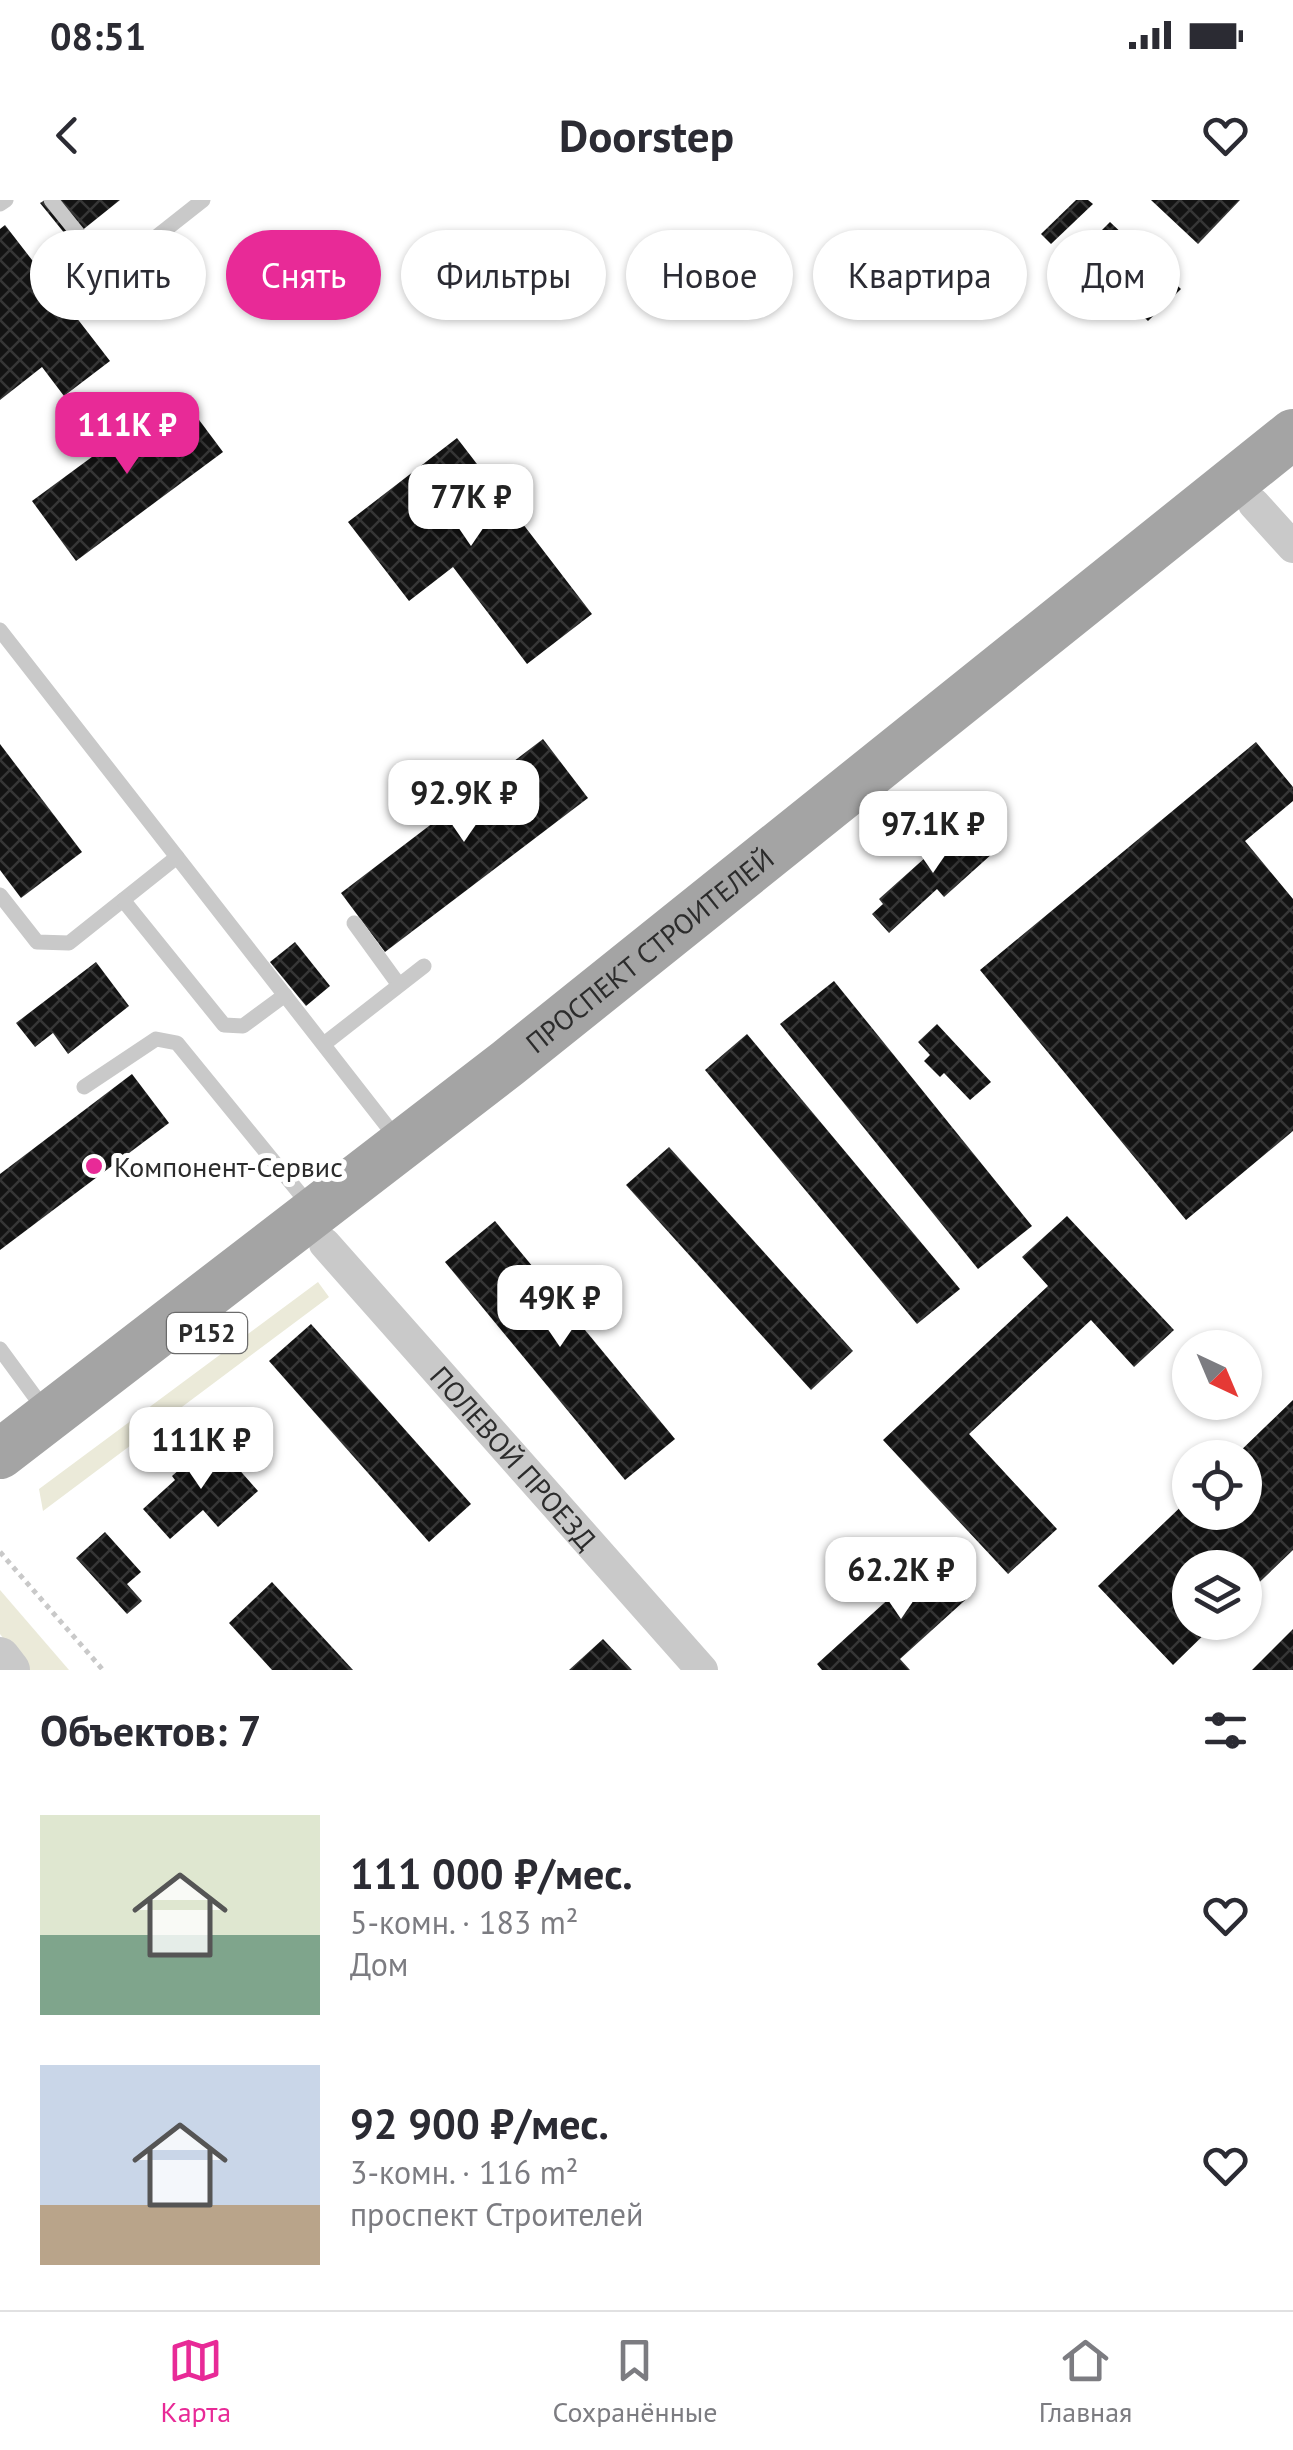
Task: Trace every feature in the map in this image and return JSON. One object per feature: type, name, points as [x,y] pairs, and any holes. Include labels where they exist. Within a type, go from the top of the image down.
[{"type":"main road","name":"ПРОСПЕКТ СТРОИТЕЛЕЙ","points":[[0,1454],[320,1229],[414,1176],[1244,493],[1293,434]]},
{"type":"main road","name":"ПРОСПЕКТ СТРОИТЕЛЕЙ","points":[[0,1488],[320,1229],[403,1146],[1244,493],[1293,472]]},
{"type":"street","points":[[1244,493],[1293,547]]},
{"type":"street","name":"ПОЛЕВОЙ ПРОЕЗД","points":[[320,1229],[702,1670]]},
{"type":"street","points":[[0,1657],[10,1670]]},
{"type":"lane","points":[[51,200],[100,262],[122,264],[202,200]]},
{"type":"lane","points":[[0,630],[403,1146]]},
{"type":"lane","points":[[0,895],[37,942],[69,943],[177,857]]},
{"type":"lane","points":[[123,900],[224,1025],[243,1026],[285,995]]},
{"type":"lane","points":[[354,922],[400,985]]},
{"type":"lane","points":[[324,1044],[424,966]]},
{"type":"lane","points":[[84,1088],[156,1039],[177,1043],[320,1229]]},
{"type":"lane","points":[[0,1348],[49,1416]]},
{"type":"path","points":[[0,1552],[103,1670]]},
{"type":"green space","points":[[318,1282],[329,1297],[43,1511],[39,1489]]},
{"type":"green space","points":[[0,1590],[69,1670],[28,1670],[0,1634]]},
{"type":"building","points":[[120,200],[82,230],[62,230],[40,203]]},
{"type":"building","points":[[1076,200],[1093,204],[1066,230],[1047,230],[1047,240],[1041,234]]},
{"type":"building","points":[[1151,200],[1240,200],[1198,244]]},
{"type":"building","points":[[1110,222],[1118,230],[1102,230]]},
{"type":"building","points":[[5,225],[30,257],[30,320],[78,320],[110,361],[64,396],[42,367],[0,400],[0,229]]},
{"type":"building","points":[[179,393],[223,452],[76,561],[32,501]]},
{"type":"building","points":[[457,438],[592,614],[527,664],[453,567],[409,601],[348,522]]},
{"type":"building","points":[[543,739],[588,798],[385,952],[341,893]]},
{"type":"building","points":[[1256,742],[1293,787],[1293,801],[1245,841],[1293,899],[1293,1131],[1186,1220],[980,970]]},
{"type":"building","points":[[0,744],[82,852],[21,898],[0,870]]},
{"type":"building","points":[[965,822],[993,853],[944,897],[937,889],[889,933],[872,914],[883,904],[879,899]]},
{"type":"building","points":[[295,942],[330,986],[306,1006],[270,962]]},
{"type":"building","points":[[96,962],[129,1006],[68,1054],[53,1033],[35,1047],[16,1023]]},
{"type":"building","points":[[834,981],[1032,1226],[978,1269],[780,1024]]},
{"type":"building","points":[[937,1024],[991,1082],[970,1100],[944,1073],[940,1077],[924,1061],[930,1055],[918,1042]]},
{"type":"building","points":[[747,1034],[960,1289],[917,1324],[705,1070]]},
{"type":"building","points":[[132,1074],[169,1123],[0,1250],[0,1174]]},
{"type":"building","points":[[669,1147],[853,1351],[811,1390],[626,1185]]},
{"type":"building","points":[[1067,1216],[1174,1330],[1134,1367],[1091,1320],[969,1434],[1057,1529],[1008,1574],[883,1440],[1048,1286],[1022,1257]]},
{"type":"building","points":[[495,1221],[675,1439],[625,1480],[445,1262]]},
{"type":"building","points":[[311,1324],[471,1504],[429,1542],[269,1361]]},
{"type":"building","points":[[1293,1400],[1293,1550],[1262,1580],[1262,1550],[1172,1550],[1172,1640],[1199,1640],[1173,1665],[1098,1586],[1172,1515],[1172,1530],[1262,1530],[1262,1440],[1252,1440]]},
{"type":"building","points":[[213,1440],[258,1491],[218,1527],[203,1510],[170,1539],[143,1509],[175,1480],[172,1476]]},
{"type":"building","points":[[105,1532],[141,1572],[127,1584],[142,1601],[127,1614],[76,1558]]},
{"type":"building","points":[[938,1554],[973,1593],[900,1659],[910,1670],[822,1670],[817,1664]]},
{"type":"building","points":[[272,1582],[353,1670],[272,1670],[229,1623]]},
{"type":"building","points":[[1293,1629],[1293,1670],[1252,1670]]},
{"type":"building","points":[[603,1639],[632,1670],[569,1670]]},
{"type":"place","name":"Компонент-Сервис","points":[[94,1166]]}]
